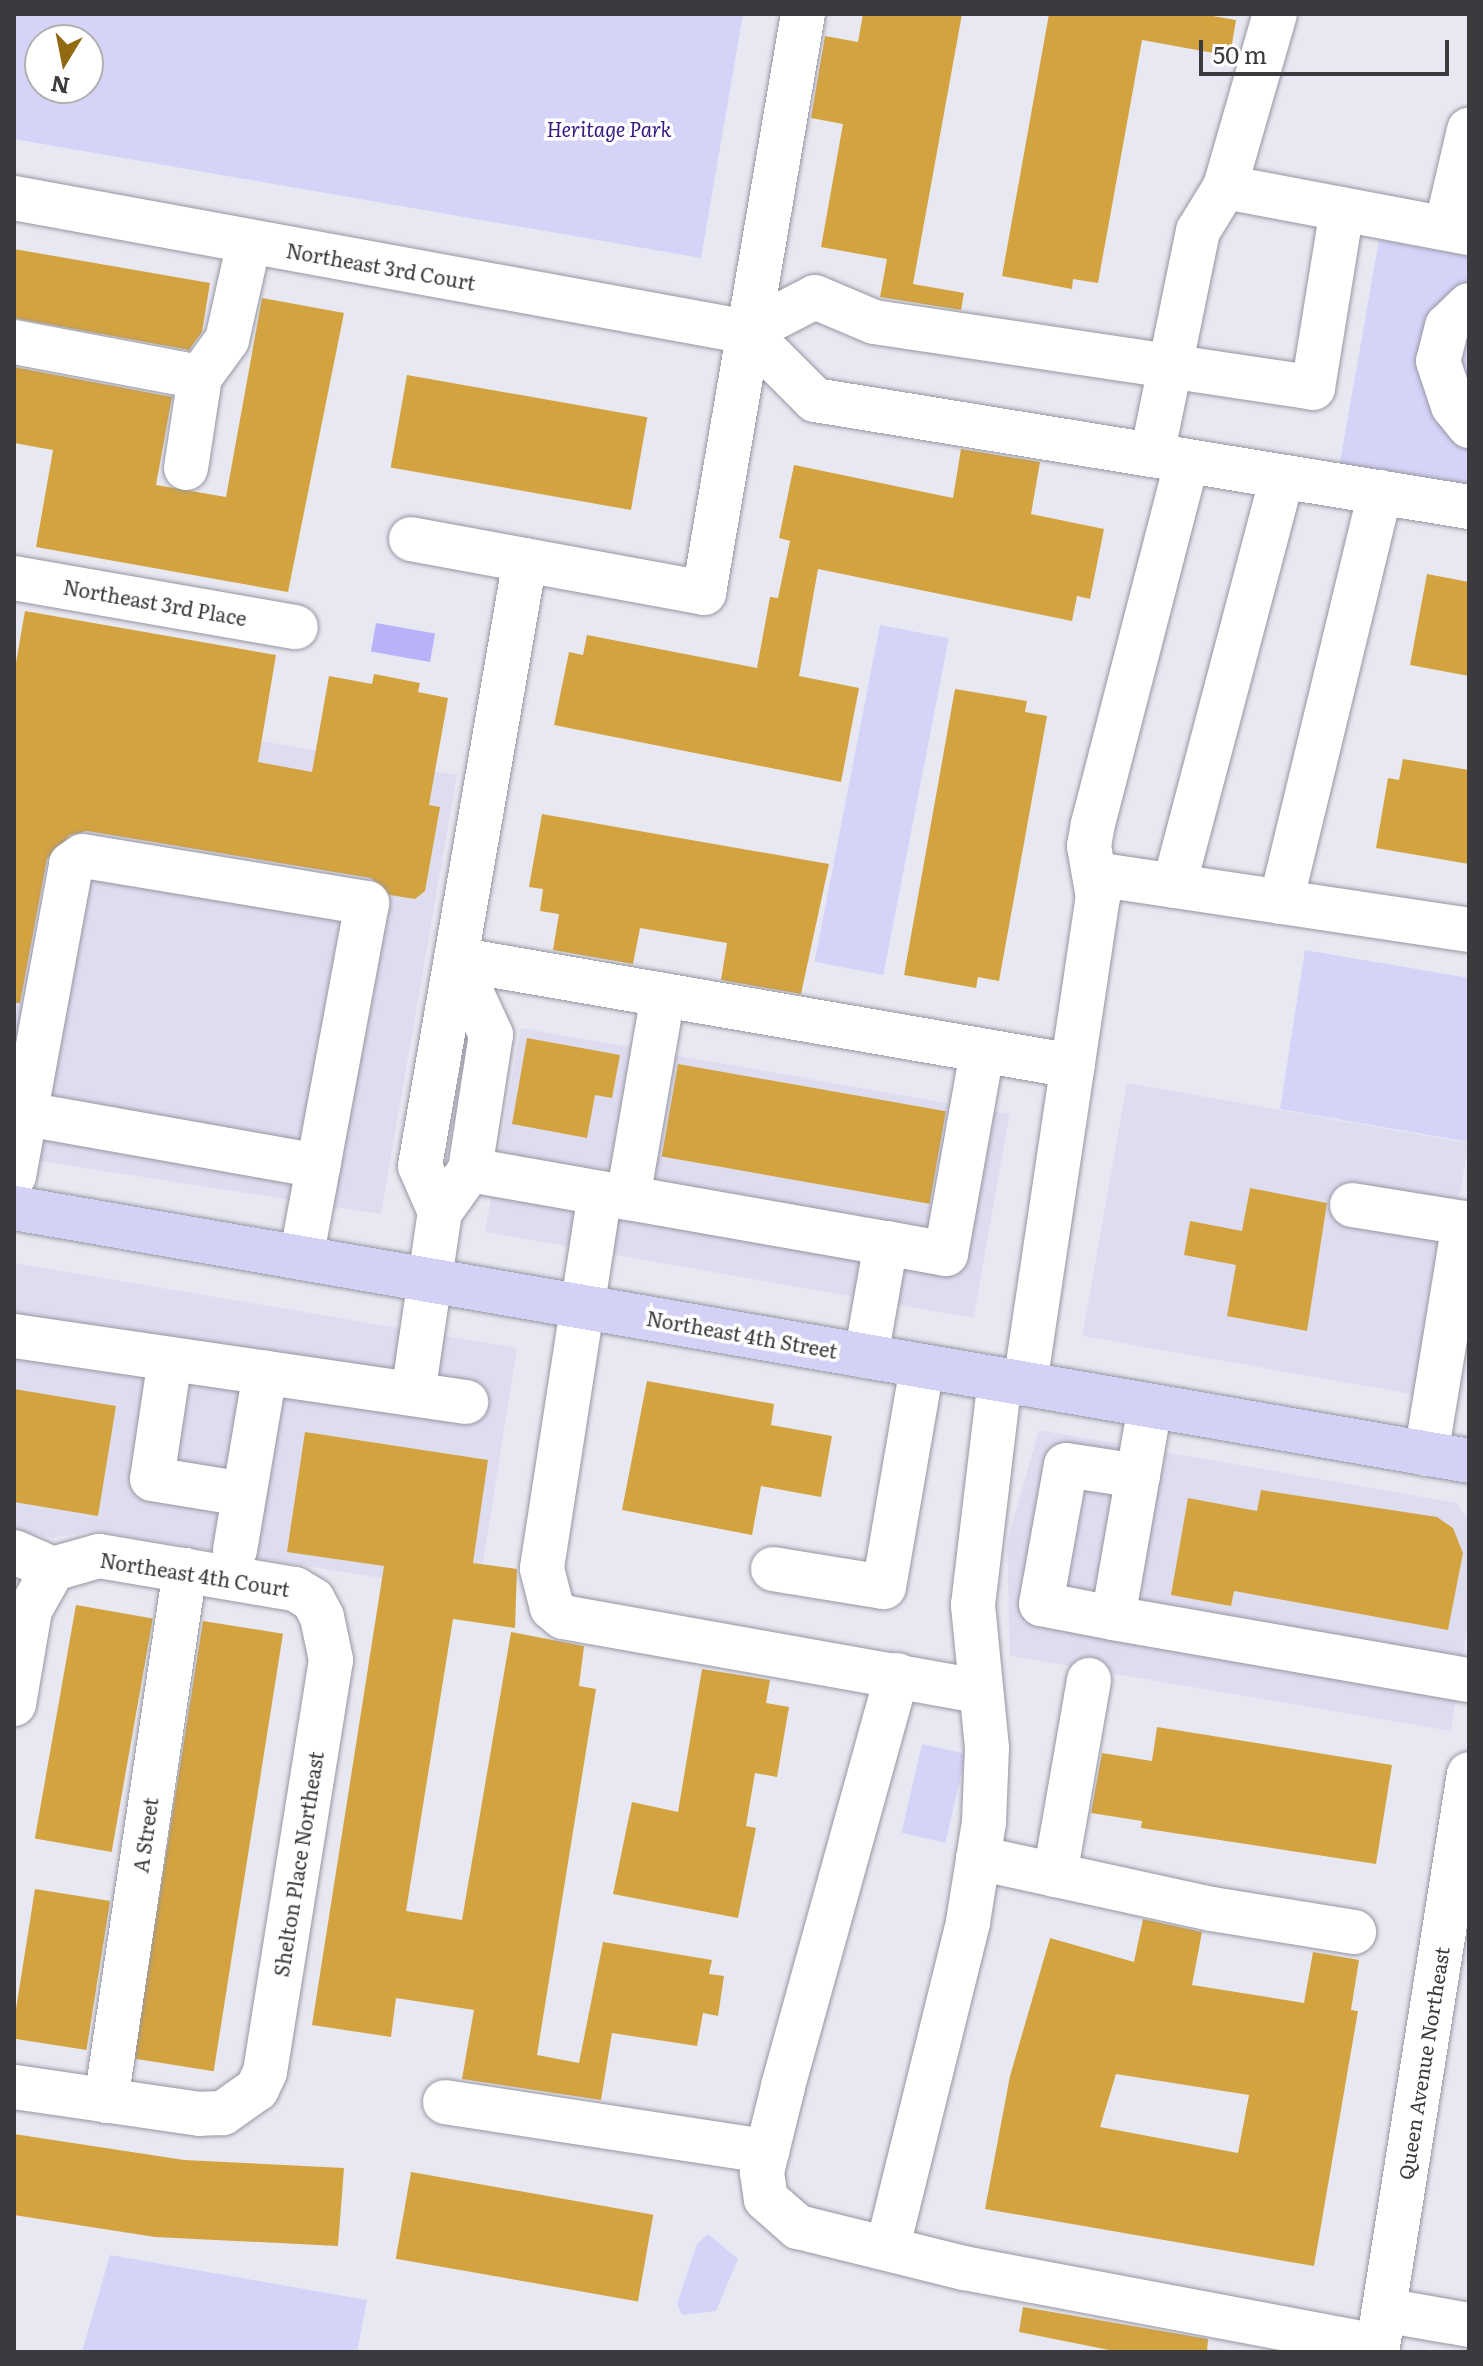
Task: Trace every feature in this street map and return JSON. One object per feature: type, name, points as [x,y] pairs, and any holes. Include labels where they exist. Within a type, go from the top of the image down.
[{"type":"main road","name":"Northeast 4th Street","points":[[14,1208],[1469,1461]]},
{"type":"street","points":[[411,539],[704,593],[803,14]]},
{"type":"street","points":[[888,2246],[978,1858],[987,1748],[979,1691],[973,1605],[1073,1066],[1098,898],[1093,824],[1170,458],[1171,365],[1198,231],[1225,187],[1275,14]]},
{"type":"street","points":[[1225,187],[1457,230],[1469,130]]},
{"type":"street","name":"Northeast 3rd Court","points":[[14,198],[747,332]]},
{"type":"street","points":[[747,332],[815,297],[874,322],[1313,388],[1342,209]]},
{"type":"street","points":[[186,468],[200,377],[227,340],[249,242]]},
{"type":"street","points":[[1469,305],[1447,326],[1438,361],[1453,406],[1469,426]]},
{"type":"street","points":[[747,332],[815,400],[1469,507]]},
{"type":"street","points":[[14,342],[200,377]]},
{"type":"street","points":[[1174,886],[1282,477]]},
{"type":"street","points":[[1281,902],[1380,492]]},
{"type":"street","points":[[440,1212],[420,1166],[525,560]]},
{"type":"street","name":"Northeast 3rd Place","points":[[14,578],[296,627]]},
{"type":"street","points":[[14,1176],[71,864],[83,856],[367,903],[301,1258]]},
{"type":"street","points":[[1095,874],[1469,930]]},
{"type":"street","points":[[456,959],[1073,1066]]},
{"type":"street","points":[[413,1394],[440,1212],[470,1170],[491,1035],[456,959]]},
{"type":"street","points":[[663,995],[614,1196],[578,1306],[542,1569],[552,1608],[563,1617],[979,1691]]},
{"type":"street","points":[[470,1170],[946,1254],[982,1051]]},
{"type":"street","points":[[26,1114],[318,1166]]},
{"type":"street","points":[[1352,1205],[1464,1223],[1426,1454]]},
{"type":"street","points":[[866,1356],[886,1243]]},
{"type":"street","points":[[14,1336],[466,1402]]},
{"type":"street","points":[[170,1359],[152,1479],[244,1494]]},
{"type":"street","points":[[773,1569],[884,1587],[922,1366]]},
{"type":"street","points":[[235,1550],[265,1373]]},
{"type":"street","points":[[1113,1618],[1150,1406]]},
{"type":"street","points":[[1138,1476],[1066,1465],[1041,1604],[1469,1680]]},
{"type":"street","points":[[14,1552],[53,1569],[30,1610],[14,1704]]},
{"type":"street","name":"Northeast 4th Court","points":[[53,1569],[99,1556],[295,1589],[313,1600],[322,1617]]},
{"type":"street","name":"A Street","points":[[106,2101],[185,1570]]},
{"type":"street","name":"Shelton Place Northeast","points":[[106,2101],[200,2114],[241,2103],[265,2072],[331,1660],[322,1617]]},
{"type":"street","points":[[897,1675],[767,2151],[766,2199],[798,2227],[888,2246],[964,2268],[1380,2336],[1469,2325]]},
{"type":"street","points":[[1055,1875],[1089,1680]]},
{"type":"street","name":"Queen Avenue Northeast","points":[[1380,2336],[1469,1774]]},
{"type":"street","points":[[978,1858],[1354,1932]]},
{"type":"street","points":[[14,2087],[106,2101]]},
{"type":"street","points":[[445,2102],[767,2151]]},
{"type":"shaded area","points":[[376,623],[435,633],[430,662],[371,652]]},
{"type":"shaded area","points":[[14,698],[457,775],[381,1214],[14,1157]]},
{"type":"shaded area","points":[[521,1028],[1009,1114],[974,1318],[485,1232]]},
{"type":"shaded area","points":[[1127,1083],[1469,1143],[1424,1396],[1082,1336]]},
{"type":"shaded area","points":[[14,1263],[517,1348],[478,1594],[93,1531],[53,1538],[14,1531]]},
{"type":"shaded area","points":[[1039,1430],[1457,1503],[1469,1520],[1469,1613],[1451,1731],[1010,1656],[1007,1542]]},
{"type":"green space","name":"Heritage Park","points":[[14,14],[743,14],[701,258],[14,139]]},
{"type":"green space","points":[[1379,240],[1469,256],[1469,491],[1339,468]]},
{"type":"green space","points":[[880,625],[949,638],[883,975],[815,962]]},
{"type":"green space","points":[[1305,950],[1469,978],[1469,1142],[1280,1109]]},
{"type":"green space","points":[[922,1744],[966,1754],[945,1843],[902,1833]]},
{"type":"green space","points":[[708,2234],[738,2259],[716,2311],[682,2315],[677,2304],[697,2244]]},
{"type":"green space","points":[[110,2255],[367,2300],[357,2352],[82,2352]]},
{"type":"building","points":[[863,14],[962,14],[913,284],[964,293],[961,310],[880,297],[887,259],[821,247],[843,124],[811,118],[825,36],[858,42]]},
{"type":"building","points":[[1049,14],[1201,14],[1236,20],[1230,56],[1142,40],[1098,283],[1073,279],[1072,289],[1002,276]]},
{"type":"building","points":[[14,249],[210,283],[202,332],[189,350],[14,318]]},
{"type":"building","points":[[262,298],[344,313],[288,592],[36,547],[53,450],[14,443],[14,367],[172,397],[156,485],[226,497]]},
{"type":"building","points":[[407,375],[647,417],[631,510],[391,468]]},
{"type":"building","points":[[961,449],[1040,462],[1031,514],[1104,529],[1090,599],[1077,596],[1072,621],[818,569],[799,676],[859,688],[841,782],[554,725],[569,652],[583,655],[587,635],[757,668],[770,597],[778,598],[790,541],[779,538],[794,465],[953,498]]},
{"type":"building","points":[[1427,574],[1469,582],[1469,676],[1410,665]]},
{"type":"building","points":[[25,611],[276,655],[258,762],[312,772],[329,676],[372,684],[374,674],[420,683],[418,692],[448,698],[429,805],[440,807],[425,891],[415,899],[390,895],[371,878],[87,831],[70,835],[47,859],[20,1003],[14,1003],[14,674]]},
{"type":"building","points":[[955,689],[1027,701],[1025,712],[1047,716],[999,981],[978,977],[976,988],[904,975]]},
{"type":"building","points":[[1403,759],[1469,770],[1469,864],[1376,848],[1388,778],[1399,780]]},
{"type":"building","points":[[542,814],[829,864],[801,994],[721,980],[727,943],[640,928],[633,964],[553,950],[559,914],[540,911],[543,889],[529,887]]},
{"type":"building","points":[[527,1038],[620,1055],[612,1098],[595,1095],[587,1138],[512,1124]]},
{"type":"building","points":[[678,1064],[946,1111],[930,1204],[662,1157]]},
{"type":"building","points":[[1250,1188],[1327,1203],[1307,1331],[1227,1316],[1236,1265],[1184,1255],[1190,1221],[1242,1231]]},
{"type":"building","points":[[647,1381],[774,1404],[771,1425],[832,1436],[821,1497],[761,1486],[752,1535],[622,1510]]},
{"type":"building","points":[[14,1389],[116,1406],[98,1516],[14,1502]]},
{"type":"building","points":[[305,1432],[488,1460],[473,1563],[517,1569],[515,1628],[453,1619],[406,1911],[462,1920],[511,1632],[584,1646],[579,1686],[596,1689],[537,2055],[579,2063],[603,1942],[712,1960],[709,1974],[724,1976],[718,2016],[703,2013],[697,2046],[612,2033],[601,2100],[462,2079],[474,2010],[396,1998],[391,2037],[312,2025],[384,1566],[287,1552]]},
{"type":"building","points":[[1261,1490],[1437,1517],[1453,1528],[1463,1553],[1448,1630],[1234,1591],[1231,1606],[1171,1595],[1188,1498],[1257,1511]]},
{"type":"building","points":[[76,1605],[153,1619],[112,1852],[35,1838]]},
{"type":"building","points":[[203,1621],[283,1634],[214,2071],[134,2059]]},
{"type":"building","points":[[702,1669],[770,1680],[766,1703],[789,1707],[777,1777],[755,1773],[746,1826],[756,1828],[738,1918],[613,1894],[632,1802],[678,1812]]},
{"type":"building","points":[[1157,1727],[1392,1765],[1376,1864],[1141,1828],[1142,1821],[1091,1813],[1102,1753],[1152,1761]]},
{"type":"building","points":[[35,1889],[110,1901],[86,2050],[14,2039]]},
{"type":"building","points":[[1143,1919],[1202,1932],[1192,1985],[1304,2003],[1313,1952],[1359,1960],[1351,2010],[1358,2011],[1314,2266],[985,2209],[1010,2076],[1050,1938],[1134,1962]],"holes":[[[1116,2074],[1249,2095],[1238,2153],[1100,2127]]]},
{"type":"building","points":[[14,2134],[184,2160],[344,2168],[338,2246],[155,2237],[14,2215]]},
{"type":"building","points":[[411,2172],[653,2215],[638,2301],[396,2259]]},
{"type":"building","points":[[1023,2307],[1208,2339],[1207,2352],[1119,2352],[1019,2332]]}]
